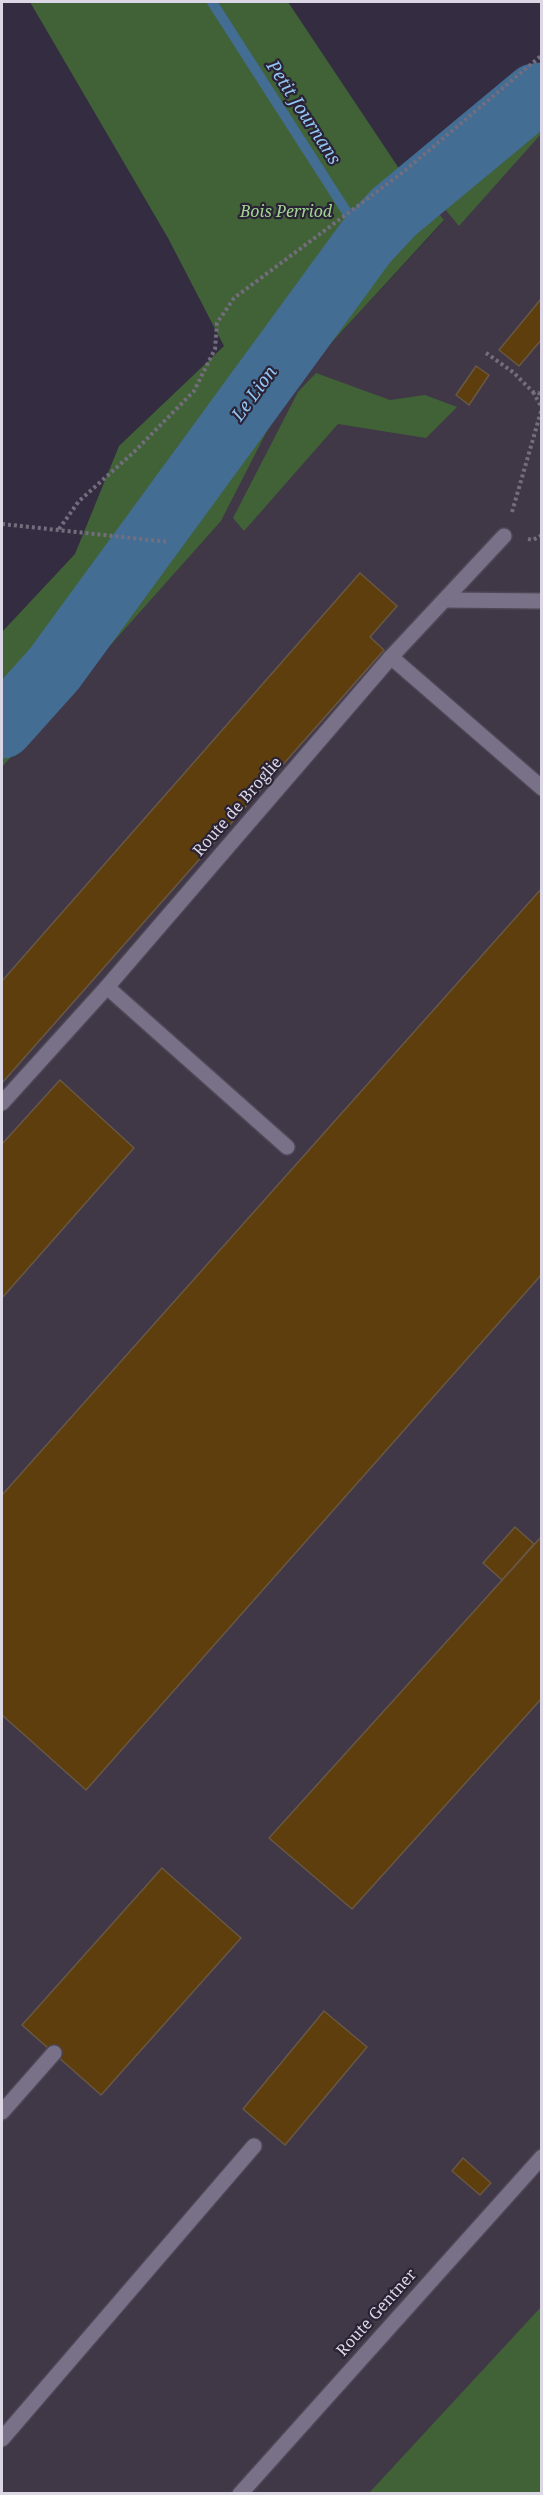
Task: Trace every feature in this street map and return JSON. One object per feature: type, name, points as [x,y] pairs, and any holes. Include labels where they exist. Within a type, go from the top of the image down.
[{"type":"street","name":"Route de Broglie","points":[[2,1103],[107,987],[391,657],[504,536]]},
{"type":"street","points":[[445,600],[542,601]]},
{"type":"street","points":[[391,657],[542,788]]},
{"type":"street","points":[[107,987],[287,1147]]},
{"type":"street","points":[[2,2112],[54,2053]]},
{"type":"street","points":[[2,2439],[254,2146]]},
{"type":"street","name":"Route Gentner","points":[[240,2493],[542,2157]]},
{"type":"path","points":[[59,528],[79,501],[133,453],[194,391],[214,349],[217,323],[234,298],[402,173],[542,56]]},
{"type":"path","points":[[486,353],[513,372],[533,392],[542,408],[504,536]]},
{"type":"path","points":[[533,392],[542,394]]},
{"type":"path","points":[[2,524],[59,528],[169,542]]},
{"type":"shaded area","points":[[541,77],[541,2493],[2,2494],[2,767],[221,521],[288,390],[444,221],[408,177]]},
{"type":"green space","name":"Bois Perriod","points":[[30,2],[288,2],[402,173],[408,177],[444,220],[288,390],[221,521],[2,767],[2,632],[75,554],[119,446],[224,346],[168,238]]},
{"type":"green space","points":[[541,88],[541,134],[459,226],[418,177]]},
{"type":"green space","points":[[316,373],[390,400],[425,395],[457,407],[426,438],[338,424],[244,531],[233,518],[298,392]]},
{"type":"green space","points":[[541,2307],[541,2493],[369,2493]]},
{"type":"building","points":[[541,299],[542,339],[519,366],[499,350]]},
{"type":"building","points":[[476,366],[489,375],[469,405],[456,395]]},
{"type":"building","points":[[360,573],[397,606],[370,637],[384,650],[2,1083],[2,981]]},
{"type":"building","points":[[542,888],[542,1274],[86,1790],[2,1715],[2,1495]]},
{"type":"building","points":[[60,1080],[134,1148],[2,1298],[2,1144]]},
{"type":"building","points":[[515,1527],[534,1544],[502,1580],[483,1563]]},
{"type":"building","points":[[542,1536],[542,1698],[352,1909],[269,1838]]},
{"type":"building","points":[[162,1868],[241,1938],[101,2095],[22,2025]]},
{"type":"building","points":[[324,2011],[367,2047],[285,2145],[243,2109]]},
{"type":"building","points":[[463,2158],[491,2183],[480,2195],[452,2171]]},
{"type":"waterway","name":"Petit Journans","points":[[212,2],[366,242]]},
{"type":"waterway","name":"Le Lion","points":[[2,727],[54,669],[366,242],[394,212],[535,95],[542,94]]}]
